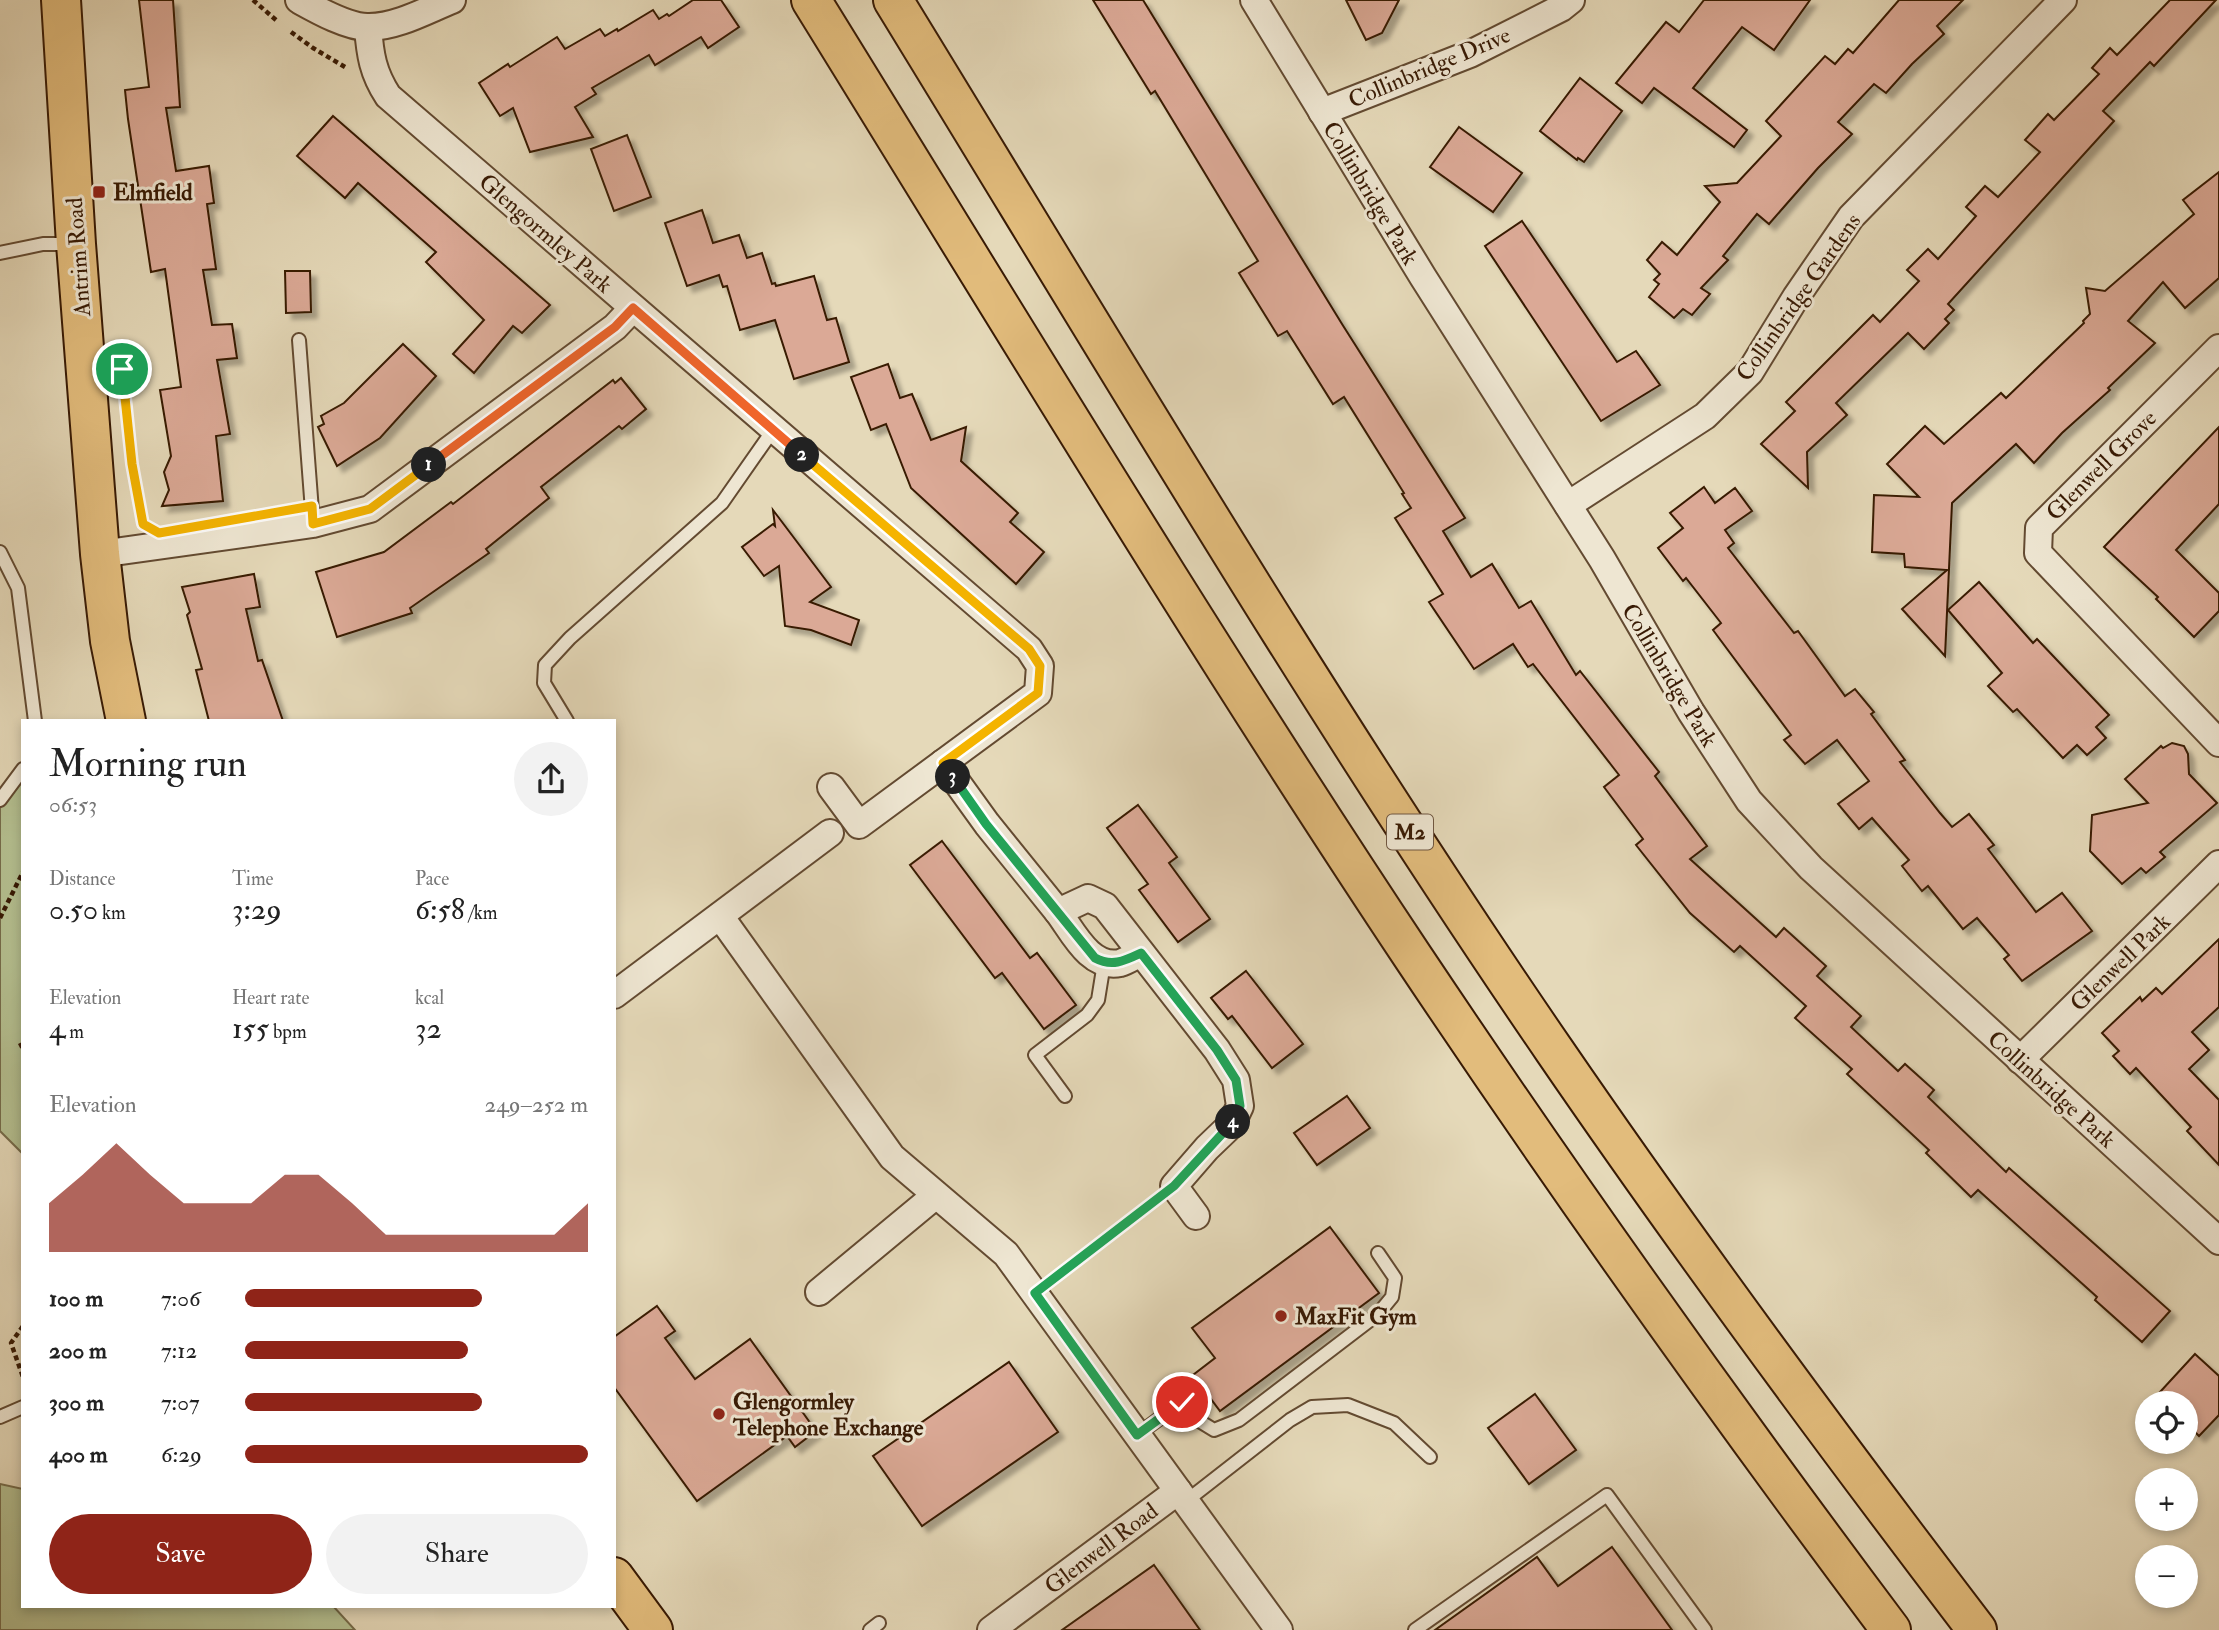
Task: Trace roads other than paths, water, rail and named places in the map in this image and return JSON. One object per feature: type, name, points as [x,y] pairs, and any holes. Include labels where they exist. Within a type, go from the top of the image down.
[{"type":"main road","name":"Antrim Road","points":[[61,0],[76,244],[100,554],[110,641],[126,719]]},
{"type":"main road","points":[[811,0],[1091,453],[1413,957],[1617,1253],[1891,1630]]},
{"type":"main road","name":"M2","points":[[893,0],[1398,814],[1554,1050],[1752,1329],[1977,1630]]},
{"type":"main road","points":[[616,1580],[653,1630]]},
{"type":"street","points":[[299,0],[330,17],[368,27],[400,21],[452,0]]},
{"type":"street","name":"Collinbridge Park","points":[[1254,0],[1423,277],[1602,559],[1690,712],[1749,800],[1811,868],[2219,1241]]},
{"type":"street","name":"Collinbridge Drive","points":[[1322,112],[1470,54],[1561,8],[1571,0]]},
{"type":"street","name":"Collinbridge Gardens","points":[[1568,505],[1705,416],[1750,372],[1796,297],[1851,218],[2063,0]]},
{"type":"street","name":"Glengormley Park","points":[[368,27],[369,47],[376,77],[388,96],[1029,649],[1040,666],[1038,693],[859,825],[831,787]]},
{"type":"street","points":[[100,554],[313,524],[370,509],[615,327],[633,308]]},
{"type":"street","name":"Glenwell Grove","points":[[2219,348],[2039,528],[2038,553],[2219,743]]},
{"type":"street","points":[[943,763],[986,824],[1085,949],[1104,963],[1121,963],[1141,953]]},
{"type":"street","points":[[616,994],[830,833]]},
{"type":"street","name":"Glenwell Park","points":[[2020,1060],[2219,864]]},
{"type":"street","points":[[1058,912],[1088,898],[1105,906],[1217,1050],[1236,1080],[1240,1106],[1231,1125],[1174,1186],[1196,1216]]},
{"type":"street","name":"Glenwell Road","points":[[720,916],[892,1157],[1006,1254],[1279,1630]]},
{"type":"street","points":[[819,1292],[936,1195]]},
{"type":"street","name":"Glenwell Road","points":[[991,1630],[1182,1496]]},
{"type":"lane","points":[[0,253],[43,244],[76,244]]},
{"type":"lane","points":[[299,340],[313,524]]},
{"type":"lane","points":[[566,719],[544,683],[545,665],[570,638],[722,503],[773,430]]},
{"type":"lane","points":[[0,552],[18,588],[35,719]]},
{"type":"lane","points":[[0,800],[21,772]]},
{"type":"lane","points":[[1065,1096],[1034,1055],[1087,1015],[1098,1000],[1104,963]]},
{"type":"lane","points":[[1137,1435],[1182,1402],[1196,1419],[1213,1430],[1239,1420],[1250,1412],[1378,1314],[1392,1297],[1395,1278],[1378,1253]]},
{"type":"lane","points":[[1182,1496],[1312,1407],[1348,1405],[1394,1423],[1430,1457]]},
{"type":"lane","points":[[0,1418],[21,1408]]},
{"type":"lane","points":[[1415,1630],[1607,1495],[1705,1630]]},
{"type":"place","name":"Elmfield","points":[[99,192]]},
{"type":"place","name":"MaxFit Gym","points":[[1281,1316]]},
{"type":"place","name":"Glengormley Telephone Exchange","points":[[719,1414]]}]
